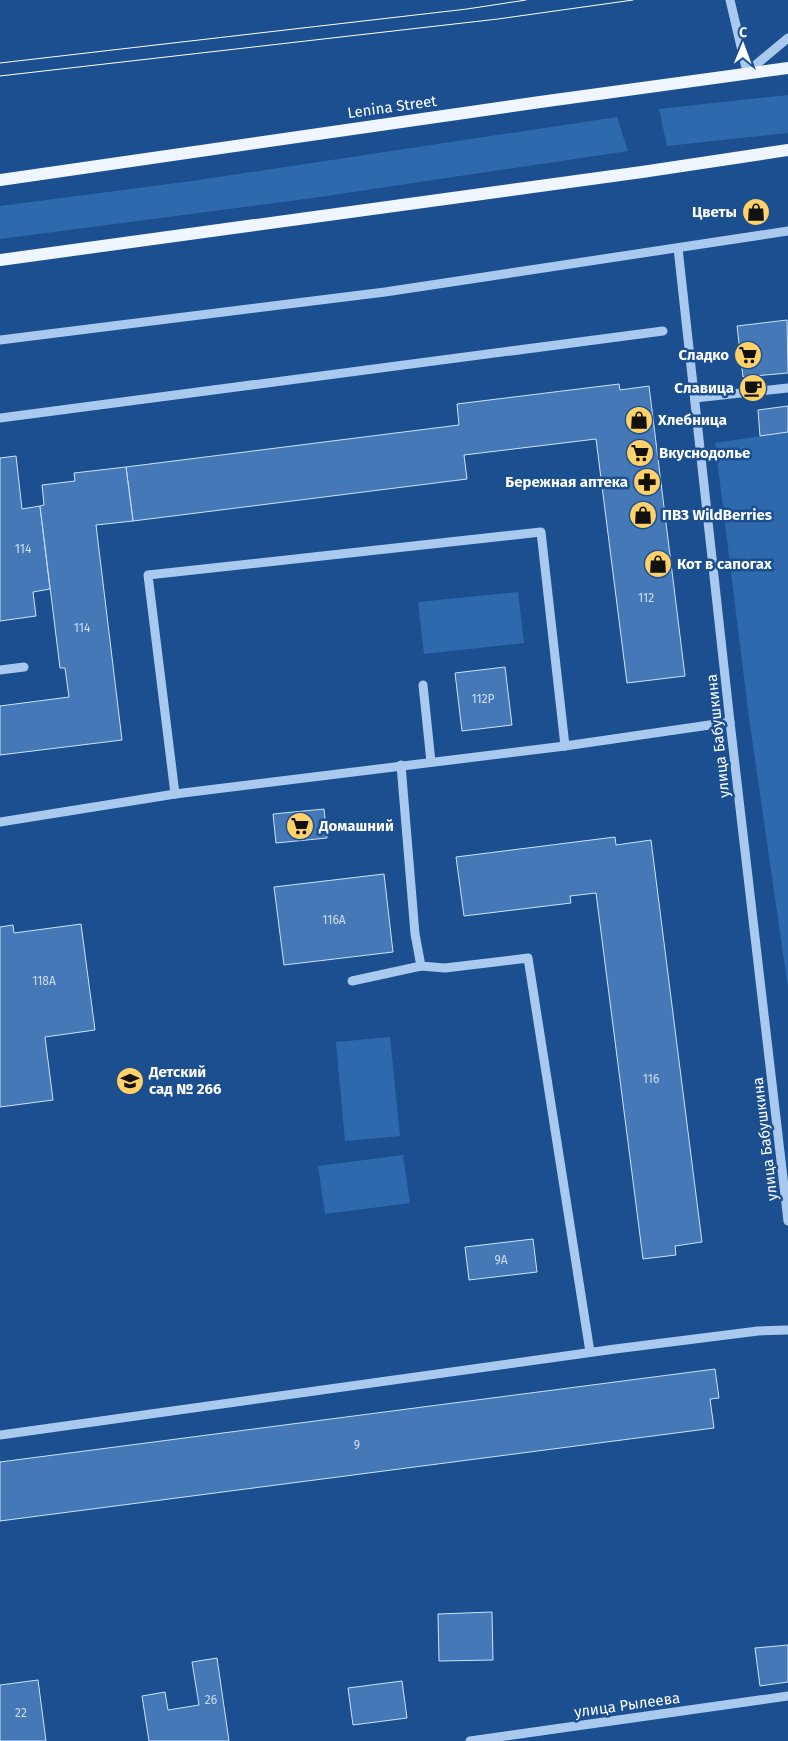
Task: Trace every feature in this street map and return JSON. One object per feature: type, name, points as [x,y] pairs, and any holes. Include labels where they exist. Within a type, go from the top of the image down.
[{"type":"main road","name":"Lenina Street","points":[[0,180],[747,72],[788,68]]},
{"type":"main road","points":[[0,260],[788,150]]},
{"type":"street","points":[[730,0],[747,72],[788,38]]},
{"type":"street","points":[[0,340],[385,292],[788,232]]},
{"type":"street","name":"улица Бабушкина","points":[[678,248],[730,722],[788,1221]]},
{"type":"street","points":[[0,418],[663,331]]},
{"type":"street","points":[[695,398],[788,388]]},
{"type":"street","points":[[175,794],[148,575],[541,532],[565,746]]},
{"type":"street","points":[[0,670],[24,667]]},
{"type":"street","points":[[423,685],[432,762]]},
{"type":"street","points":[[0,822],[175,794],[565,746],[730,722]]},
{"type":"street","points":[[401,765],[415,934],[420,966]]},
{"type":"street","points":[[352,981],[420,966],[445,968],[528,958],[590,1352]]},
{"type":"street","points":[[0,1435],[590,1352],[758,1331],[788,1330]]},
{"type":"street","name":"улица Рылеева","points":[[470,1741],[788,1696]]},
{"type":"shaded area","points":[[788,95],[788,133],[667,146],[659,109]]},
{"type":"shaded area","points":[[617,117],[628,151],[313,198],[0,239],[0,206],[192,181]]},
{"type":"shaded area","points":[[788,432],[788,988],[749,718],[715,443]]},
{"type":"shaded area","points":[[518,592],[524,643],[424,654],[418,602]]},
{"type":"shaded area","points":[[390,1037],[400,1136],[345,1141],[336,1042]]},
{"type":"shaded area","points":[[403,1155],[410,1203],[325,1214],[318,1166]]},
{"type":"building","points":[[787,320],[788,373],[743,377],[737,326]]},
{"type":"building","points":[[619,384],[620,390],[649,386],[685,676],[627,683],[596,439],[464,455],[467,479],[133,521],[126,467],[459,425],[457,404]]},
{"type":"building","points":[[788,406],[788,432],[760,436],[758,410]]},
{"type":"building","points":[[16,456],[22,509],[40,506],[50,589],[33,592],[36,616],[0,621],[0,458]]},
{"type":"building","points":[[126,467],[133,521],[96,525],[122,740],[0,755],[0,706],[69,697],[65,668],[60,668],[40,506],[44,505],[42,485],[75,481],[74,473]]},
{"type":"building","points":[[505,667],[512,725],[462,731],[455,673]]},
{"type":"building","name":"Домашний","points":[[324,809],[327,838],[276,843],[273,814]]},
{"type":"building","points":[[615,837],[616,845],[651,840],[702,1242],[675,1246],[676,1255],[643,1259],[596,893],[570,896],[571,903],[464,916],[456,857]]},
{"type":"building","points":[[384,874],[393,952],[284,965],[274,887]]},
{"type":"building","points":[[81,924],[95,1030],[45,1037],[53,1100],[0,1107],[0,927],[13,925],[14,933]]},
{"type":"building","points":[[533,1239],[537,1272],[469,1280],[465,1247]]},
{"type":"building","points":[[715,1369],[719,1398],[710,1399],[714,1428],[0,1521],[0,1462]]},
{"type":"building","points":[[492,1612],[493,1660],[439,1661],[438,1614]]},
{"type":"building","points":[[788,1645],[788,1682],[760,1686],[755,1648]]},
{"type":"building","points":[[217,1658],[229,1741],[149,1741],[142,1696],[165,1692],[168,1710],[199,1705],[192,1662]]},
{"type":"building","points":[[38,1680],[46,1741],[0,1741],[0,1685]]},
{"type":"building","points":[[402,1681],[407,1718],[353,1725],[348,1688]]},
{"type":"tram line","points":[[0,63],[467,9],[526,0]]},
{"type":"tram line","points":[[0,76],[498,19],[633,0]]},
{"type":"place","name":"Цветы","points":[[756,212]]},
{"type":"place","name":"Сладко","points":[[748,355]]},
{"type":"place","name":"Славица","points":[[753,388]]},
{"type":"place","name":"Хлебница","points":[[639,420]]},
{"type":"place","name":"Вкуснодолье","points":[[640,453]]},
{"type":"place","name":"Бережная аптека","points":[[647,482]]},
{"type":"place","name":"ПВЗ WildBerries","points":[[643,515]]},
{"type":"place","name":"Кот в сапогах","points":[[658,564]]},
{"type":"place","name":"Домашний","points":[[300,826]]},
{"type":"place","name":"Детский сад № 266","points":[[130,1081]]}]
